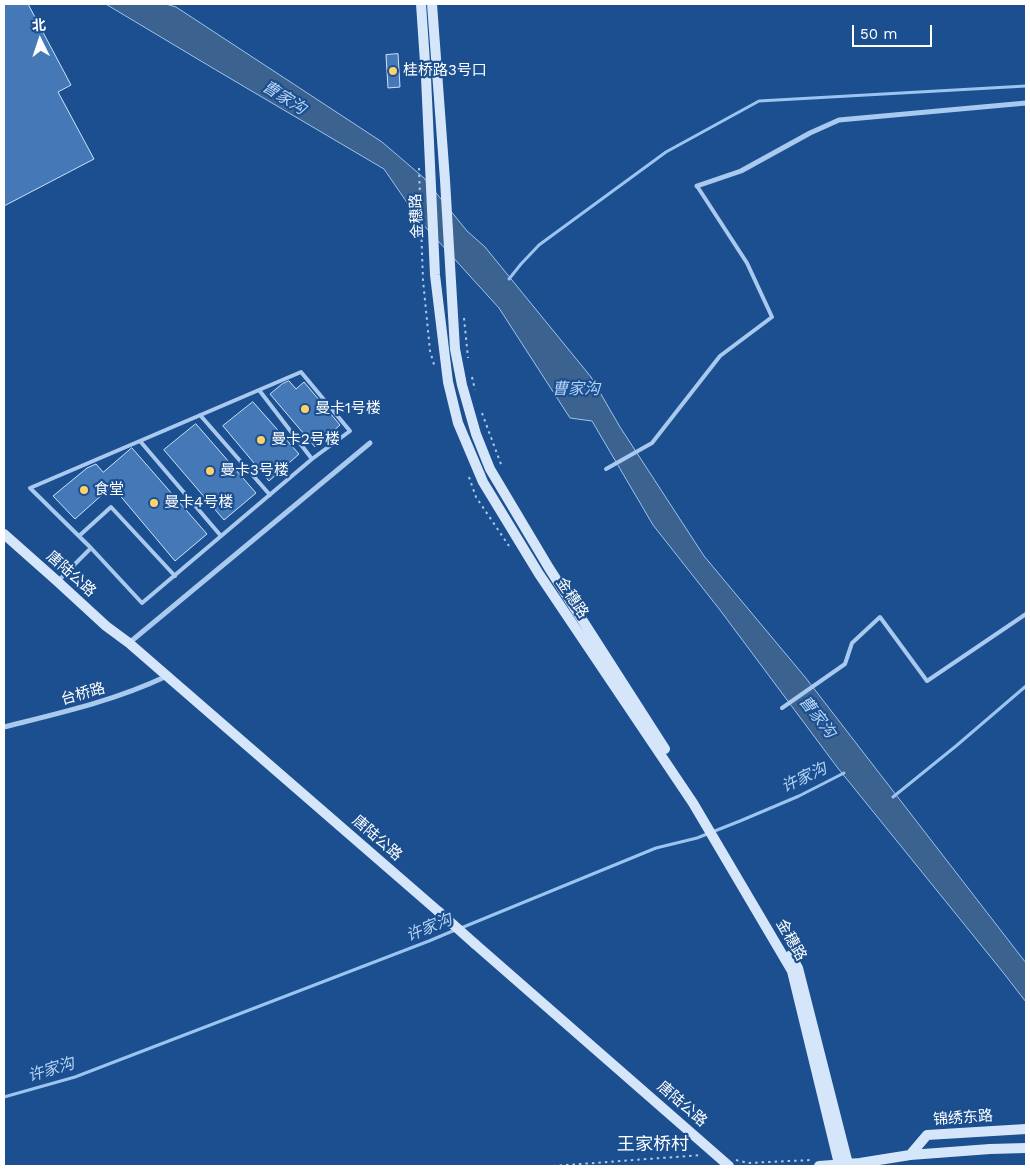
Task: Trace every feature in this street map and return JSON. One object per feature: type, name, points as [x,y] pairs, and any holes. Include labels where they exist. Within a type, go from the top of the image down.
[{"type":"street","name":"金穗路","points":[[421,4],[435,275],[448,382],[458,423],[483,482],[539,574],[696,802]]},
{"type":"street","name":"金穗路","points":[[432,4],[455,349],[462,385],[476,434],[490,469],[553,574],[798,968],[844,1164]]},
{"type":"street","points":[[697,186],[741,171],[810,133],[839,120],[1026,103]]},
{"type":"street","points":[[429,136],[441,136]]},
{"type":"street","points":[[128,643],[370,443]]},
{"type":"street","name":"唐陆公路","points":[[4,534],[106,626],[167,676],[729,1166]]},
{"type":"street","name":"台桥路","points":[[4,727],[68,712],[127,694],[167,676]]},
{"type":"street","name":"锦绣东路","points":[[910,1155],[927,1135],[1026,1129]]},
{"type":"street","points":[[819,1166],[910,1155],[1026,1148]]},
{"type":"lane","points":[[606,469],[652,443],[720,356],[772,317],[747,263],[697,186]]},
{"type":"lane","points":[[301,372],[350,431],[312,459],[142,603],[91,548],[30,488],[200,415],[301,372]]},
{"type":"lane","points":[[258,390],[312,459]]},
{"type":"lane","points":[[200,415],[270,495]]},
{"type":"lane","points":[[140,441],[221,536]]},
{"type":"lane","points":[[79,536],[110,507],[175,576]]},
{"type":"lane","points":[[57,581],[91,548]]},
{"type":"lane","points":[[782,708],[845,664],[852,643],[880,617],[927,680],[1026,614]]},
{"type":"path","points":[[419,170],[423,280]]},
{"type":"path","points":[[464,318],[469,365]]},
{"type":"path","points":[[471,373],[475,390]]},
{"type":"path","points":[[479,406],[505,473]]},
{"type":"path","points":[[553,1166],[716,1154]]},
{"type":"water","name":"曹家沟","points":[[106,4],[166,4],[176,7],[382,142],[424,178],[467,231],[485,247],[591,377],[620,427],[704,556],[805,677],[1026,963],[1026,1002],[837,767],[720,610],[653,525],[592,421],[570,418],[499,308],[419,220],[384,169]]},
{"type":"building","points":[[4,4],[28,4],[71,85],[58,92],[94,159],[4,206]]},
{"type":"building","name":"桂桥路3号口","points":[[398,54],[400,87],[388,88],[386,55]]},
{"type":"building","name":"曼卡1号楼","points":[[289,381],[296,389],[304,382],[340,425],[315,447],[270,394]]},
{"type":"building","name":"曼卡2号楼","points":[[253,402],[299,454],[269,481],[223,426]]},
{"type":"building","name":"曼卡3号楼","points":[[196,424],[256,493],[224,520],[164,450]]},
{"type":"building","name":"曼卡4号楼","points":[[132,448],[207,534],[175,561],[112,486],[75,519],[53,496],[87,468],[96,464],[103,472]]},
{"type":"waterway","points":[[509,279],[539,245],[666,152],[759,101],[1026,86]]},
{"type":"waterway","points":[[893,797],[1026,686]]},
{"type":"waterway","name":"许家沟","points":[[461,928],[656,848],[697,838],[740,821],[799,796],[844,773]]},
{"type":"waterway","name":"许家沟","points":[[4,1097],[75,1077],[455,930]]},
{"type":"place","name":"桂桥路3号口","points":[[393,71]]},
{"type":"place","name":"曼卡1号楼","points":[[305,409]]},
{"type":"place","name":"曼卡2号楼","points":[[261,440]]},
{"type":"place","name":"曼卡3号楼","points":[[210,471]]},
{"type":"place","name":"食堂","points":[[84,490]]},
{"type":"place","name":"曼卡4号楼","points":[[154,503]]},
{"type":"district","name":"王家桥村","points":[[653,1145]]}]
